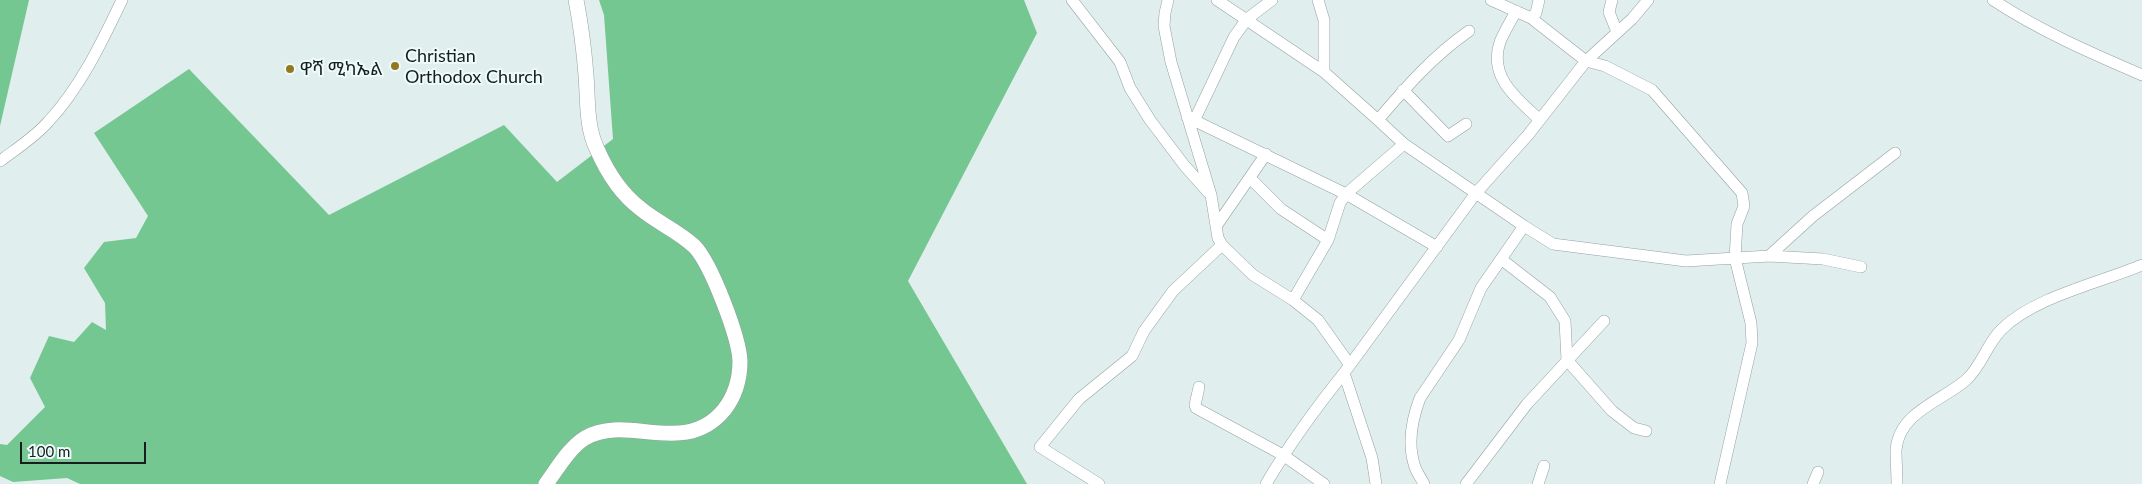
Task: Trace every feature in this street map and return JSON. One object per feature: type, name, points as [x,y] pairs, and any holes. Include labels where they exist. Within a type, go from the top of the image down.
[{"type":"main road","points":[[546,484],[572,450],[584,439],[597,433],[630,431],[686,434],[702,427],[723,411],[731,399],[739,376],[738,346],[713,276],[705,262],[695,247],[682,236],[641,209],[623,191],[609,174],[596,147],[590,124],[576,0]]},
{"type":"street","points":[[0,161],[48,122],[69,95],[101,43],[122,0]]},
{"type":"street","points":[[1072,0],[1120,62],[1130,88],[1150,120],[1184,165],[1211,195]]},
{"type":"street","points":[[1168,0],[1164,26],[1171,62],[1191,118],[1211,195],[1218,238],[1222,245],[1253,275],[1293,300],[1318,320],[1347,369],[1372,458],[1376,484]]},
{"type":"street","points":[[1217,0],[1324,72],[1404,144],[1476,194],[1554,244],[1616,254],[1686,262],[1769,256],[1823,259],[1861,267]]},
{"type":"street","points":[[1191,118],[1234,37],[1247,19],[1272,0]]},
{"type":"street","points":[[1318,0],[1324,20],[1324,72]]},
{"type":"street","points":[[1491,0],[1531,18],[1586,61],[1605,66],[1652,90],[1742,193],[1744,206],[1737,224],[1735,258],[1751,323],[1752,343],[1750,358],[1731,428],[1720,484]]},
{"type":"street","points":[[1531,18],[1536,13],[1539,0]]},
{"type":"street","points":[[1612,0],[1609,12],[1617,32]]},
{"type":"street","points":[[1266,484],[1283,455],[1313,412],[1476,194],[1540,120],[1586,61],[1648,0]]},
{"type":"street","points":[[1993,0],[2030,24],[2142,75]]},
{"type":"street","points":[[1516,11],[1501,41],[1496,66],[1513,96],[1540,120]]},
{"type":"street","points":[[1378,120],[1403,90],[1445,47],[1469,31]]},
{"type":"street","points":[[1403,90],[1448,136],[1466,124]]},
{"type":"street","points":[[1191,118],[1346,194],[1437,247]]},
{"type":"street","points":[[1293,300],[1328,240],[1340,203],[1346,194],[1404,144]]},
{"type":"street","points":[[1769,256],[1812,216],[1896,153]]},
{"type":"street","points":[[1217,225],[1266,154]]},
{"type":"street","points":[[1250,178],[1281,209],[1328,240]]},
{"type":"street","points":[[1432,484],[1422,481],[1415,467],[1411,430],[1416,408],[1420,398],[1459,340],[1481,288],[1524,226]]},
{"type":"street","points":[[1099,484],[1040,447],[1080,399],[1132,356],[1144,331],[1173,291],[1222,245]]},
{"type":"street","points":[[1501,259],[1550,296],[1565,321],[1567,360],[1612,411],[1634,428],[1646,431]]},
{"type":"street","points":[[1897,484],[1896,449],[1907,421],[1968,379],[2000,330],[2014,319],[2054,297],[2142,265]]},
{"type":"street","points":[[1466,484],[1527,404],[1604,321]]},
{"type":"street","points":[[1199,387],[1196,408],[1283,455],[1324,484]]},
{"type":"street","points":[[1538,484],[1544,466]]},
{"type":"street","points":[[1812,484],[1818,472]]},
{"type":"green space","points":[[0,0],[29,0],[0,126]]},
{"type":"green space","points":[[599,0],[1024,0],[1037,33],[908,281],[1027,484],[80,484],[67,478],[13,482],[0,476],[0,444],[7,445],[45,407],[30,378],[49,336],[74,342],[92,322],[106,330],[105,303],[84,268],[104,242],[136,238],[148,216],[94,133],[189,69],[329,215],[504,125],[557,182],[613,139],[604,15]]},
{"type":"place","name":"Christian Orthodox Church","points":[[395,66]]},
{"type":"place","name":"ዋሻ ሚካኤል","points":[[290,69]]}]
